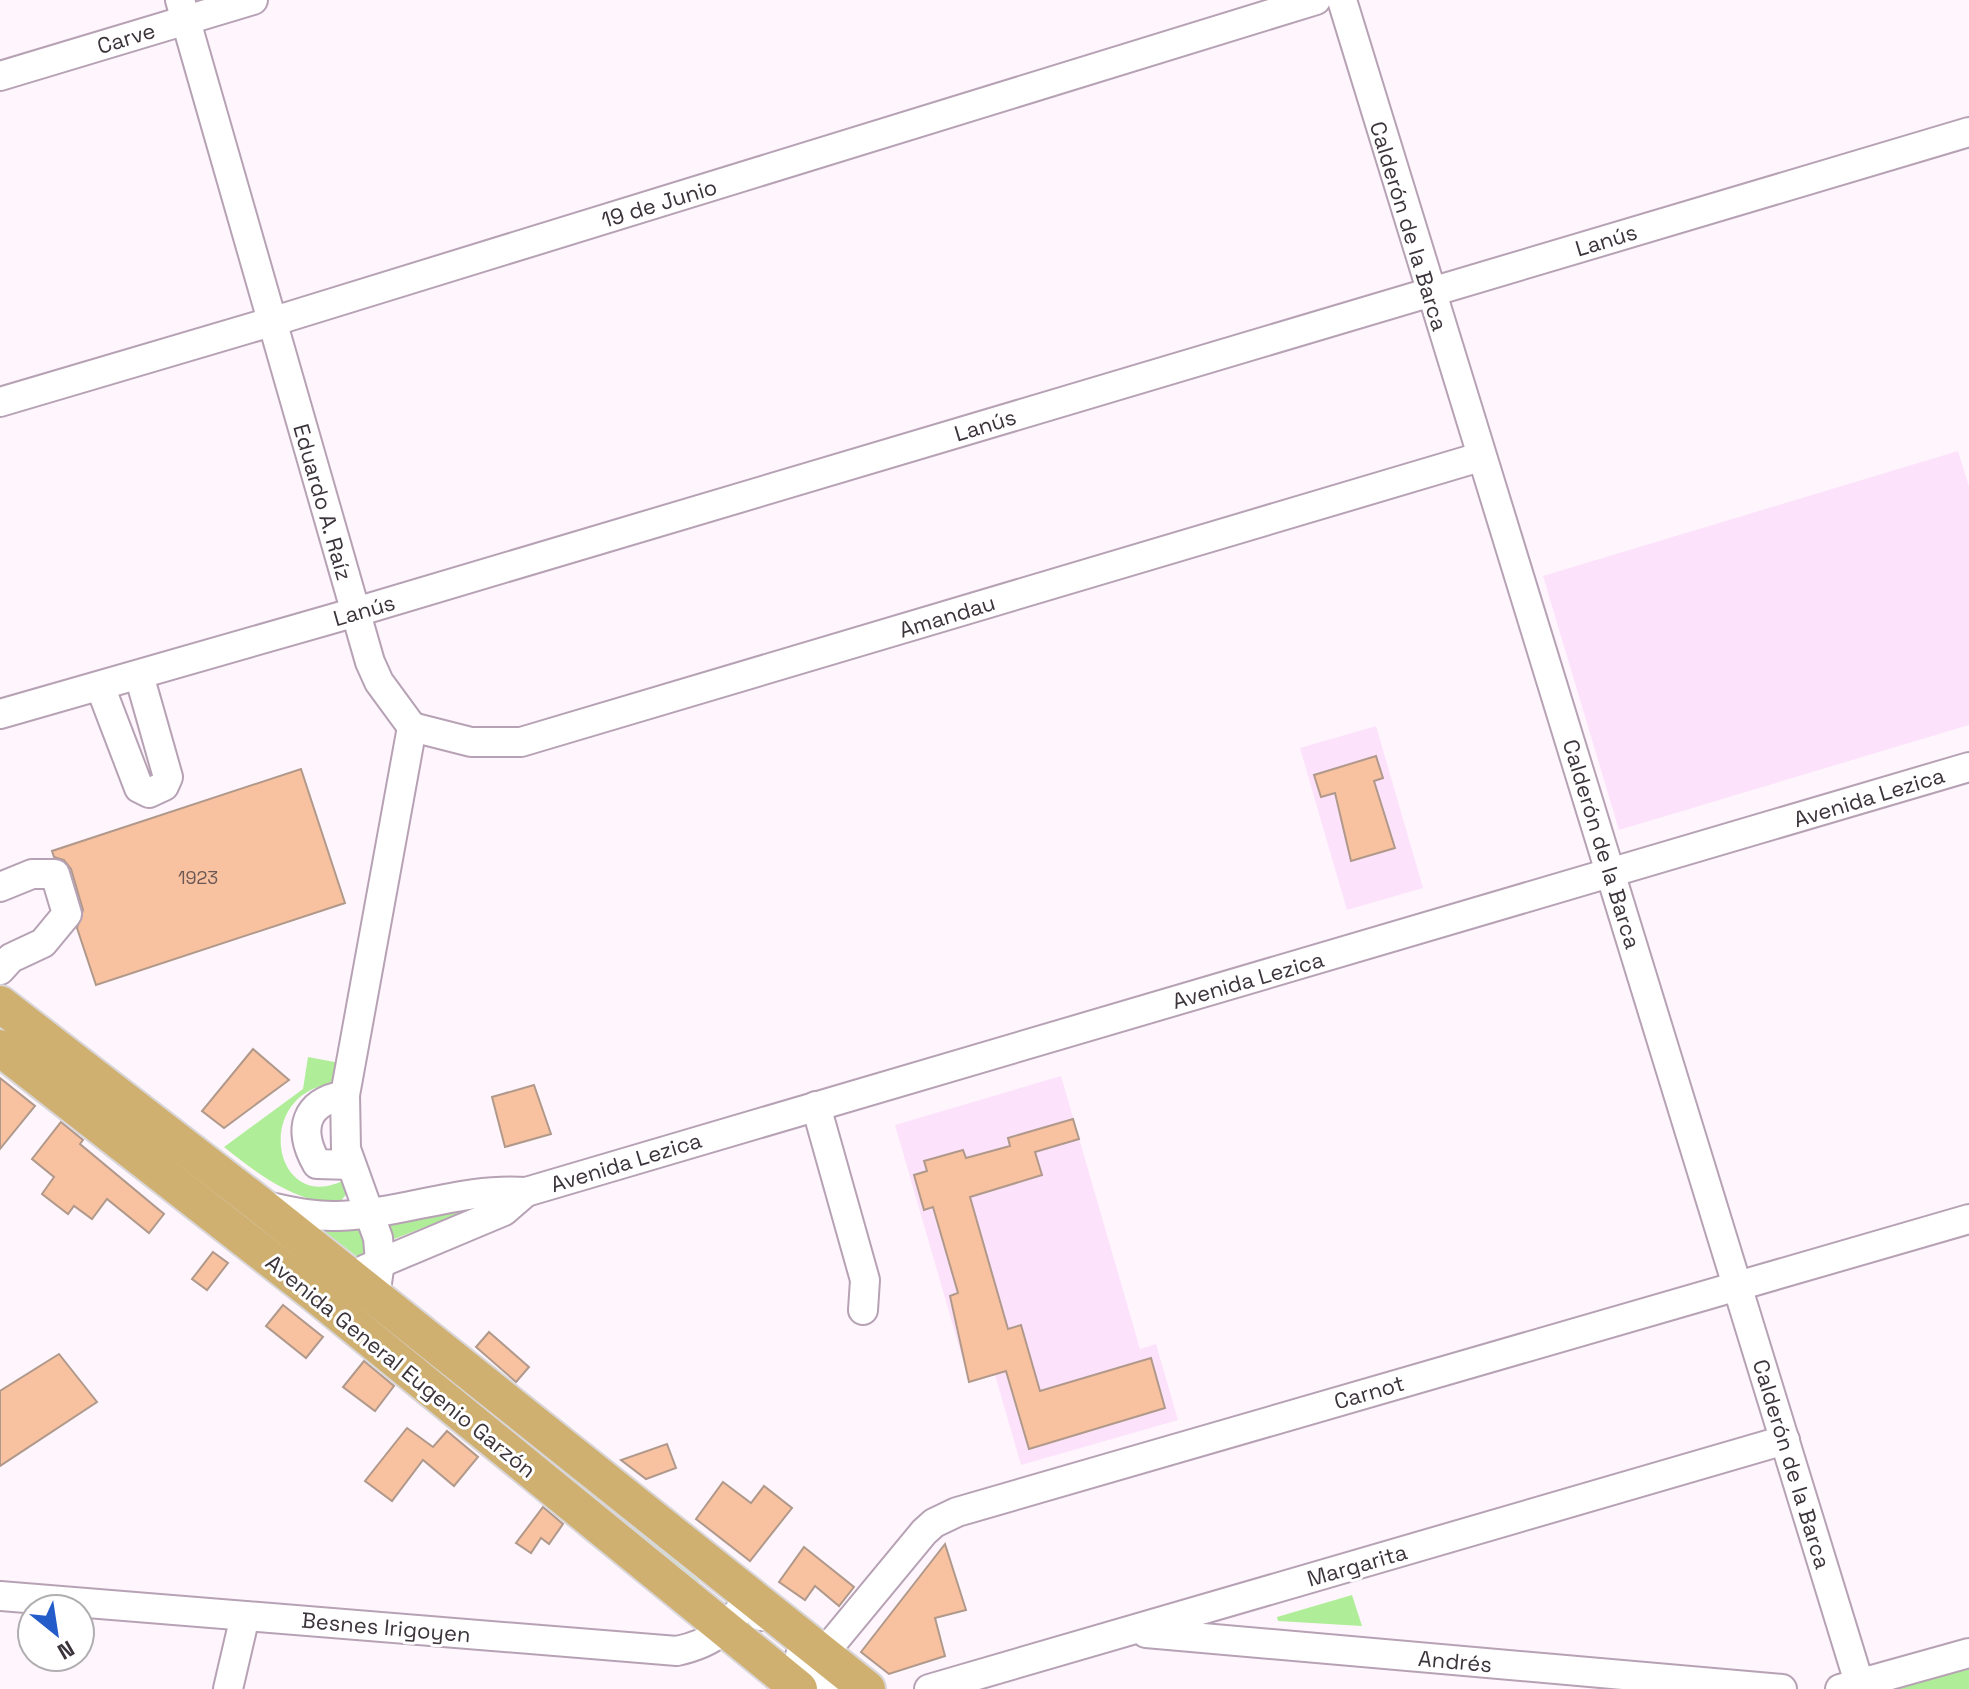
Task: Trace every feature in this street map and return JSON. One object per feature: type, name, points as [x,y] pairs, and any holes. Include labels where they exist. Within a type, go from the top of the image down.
[{"type":"main road","name":"Avenida General Eugenio Garzón","points":[[0,1004],[260,1205],[368,1279],[750,1597],[867,1689]]},
{"type":"main road","name":"Avenida General Eugenio Garzón","points":[[0,1048],[315,1294],[799,1689]]},
{"type":"street","name":"Carve","points":[[0,76],[182,10],[253,0]]},
{"type":"street","name":"19 de Junio","points":[[0,402],[271,322],[1316,0]]},
{"type":"street","name":"Calderón de la Barca","points":[[1342,0],[1429,293],[1612,874],[1785,1440],[1853,1687]]},
{"type":"street","name":"Eduardo A. Raíz","points":[[182,10],[356,612],[379,682],[412,727]]},
{"type":"street","name":"Lanús","points":[[0,714],[356,612],[1969,132]]},
{"type":"street","name":"Amandau","points":[[412,727],[471,742],[521,742],[1480,457]]},
{"type":"street","points":[[100,686],[139,788],[149,793],[164,786],[168,777],[139,675]]},
{"type":"street","points":[[368,1279],[378,1238],[346,1149],[345,1095],[412,727]]},
{"type":"street","name":"Avenida Lezica","points":[[260,1205],[305,1215],[370,1213],[496,1189],[526,1192],[1969,767]]},
{"type":"street","points":[[0,887],[32,874],[55,874],[67,914],[43,943],[11,958],[0,970]]},
{"type":"street","points":[[345,1095],[323,1099],[311,1112],[306,1133],[317,1164],[351,1165]]},
{"type":"street","points":[[816,1106],[865,1280],[863,1310]]},
{"type":"street","name":"Avenida Lezica","points":[[315,1294],[368,1279],[504,1211],[526,1192]]},
{"type":"street","name":"Carnot","points":[[824,1653],[924,1532],[941,1518],[1969,1219]]},
{"type":"street","name":"Margarita","points":[[929,1689],[1785,1440]]},
{"type":"street","name":"Besnes Irigoyen","points":[[0,1596],[677,1651],[710,1642],[726,1629],[750,1597]]},
{"type":"street","name":"Avenida General Eugenio Garzón","points":[[750,1597],[769,1630],[837,1689]]},
{"type":"street","points":[[228,1689],[245,1616]]},
{"type":"street","name":"Andrés","points":[[1129,1632],[1782,1689]]},
{"type":"street","points":[[1853,1687],[1969,1653]]},
{"type":"shaded area","points":[[1958,451],[1969,487],[1969,725],[1619,830],[1543,576]]},
{"type":"shaded area","points":[[1376,726],[1423,888],[1347,910],[1300,748]]},
{"type":"shaded area","points":[[1061,1076],[1140,1349],[1156,1344],[1178,1420],[1021,1465],[995,1375],[969,1381],[895,1125]]},
{"type":"green space","points":[[308,1057],[340,1063],[337,1083],[309,1091],[291,1107],[282,1127],[281,1149],[288,1169],[302,1182],[322,1187],[348,1178],[350,1190],[339,1203],[308,1198],[277,1185],[224,1147],[303,1089]]},
{"type":"green space","points":[[472,1206],[475,1208],[394,1239],[388,1222]]},
{"type":"green space","points":[[318,1227],[360,1228],[371,1251],[359,1258]]},
{"type":"green space","points":[[375,1321],[381,1322],[699,1581],[691,1589]]},
{"type":"green space","points":[[1352,1595],[1362,1626],[1278,1621],[1277,1617]]},
{"type":"green space","points":[[1969,1665],[1969,1689],[1897,1689],[1902,1686]]},
{"type":"building","points":[[1376,756],[1383,778],[1374,781],[1395,848],[1351,861],[1335,793],[1321,797],[1314,775]]},
{"type":"building","points":[[301,769],[345,903],[96,985],[77,928],[83,910],[71,869],[64,860],[54,857],[52,851]]},
{"type":"building","points":[[253,1049],[289,1080],[224,1128],[202,1111]]},
{"type":"building","points":[[0,1078],[35,1106],[0,1149]]},
{"type":"building","points":[[534,1085],[551,1134],[505,1147],[492,1097]]},
{"type":"building","points":[[1073,1119],[1079,1139],[1035,1152],[1042,1175],[970,1197],[1008,1329],[1021,1325],[1040,1391],[1151,1358],[1165,1408],[1029,1449],[1006,1371],[969,1382],[950,1296],[958,1293],[933,1207],[924,1210],[914,1175],[927,1171],[924,1161],[963,1150],[966,1158],[1010,1146],[1008,1138]]},
{"type":"building","points":[[61,1122],[83,1140],[80,1144],[164,1214],[149,1233],[107,1199],[92,1219],[74,1206],[68,1214],[42,1194],[54,1177],[32,1159]]},
{"type":"building","points":[[213,1252],[228,1263],[207,1290],[192,1279]]},
{"type":"building","points":[[283,1305],[323,1337],[306,1358],[266,1326]]},
{"type":"building","points":[[489,1332],[529,1367],[516,1382],[476,1347]]},
{"type":"building","points":[[59,1354],[97,1402],[0,1466],[0,1391]]},
{"type":"building","points":[[364,1361],[394,1386],[375,1411],[343,1387]]},
{"type":"building","points":[[407,1428],[433,1447],[447,1431],[478,1457],[454,1486],[423,1460],[392,1501],[365,1481]]},
{"type":"building","points":[[667,1444],[676,1468],[646,1479],[621,1460]]},
{"type":"building","points":[[723,1482],[751,1503],[764,1486],[792,1508],[750,1561],[696,1519]]},
{"type":"building","points":[[543,1507],[563,1524],[549,1544],[541,1538],[531,1553],[516,1543]]},
{"type":"building","points":[[945,1544],[966,1610],[935,1618],[945,1656],[889,1674],[861,1652]]},
{"type":"building","points":[[804,1547],[854,1587],[839,1606],[815,1586],[805,1600],[779,1582]]}]
